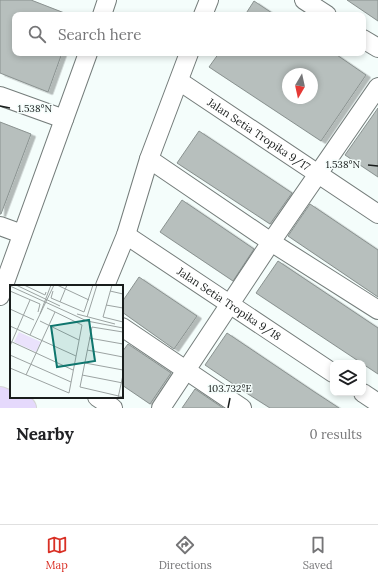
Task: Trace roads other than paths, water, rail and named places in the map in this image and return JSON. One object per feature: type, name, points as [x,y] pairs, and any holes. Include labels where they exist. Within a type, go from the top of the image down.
[{"type":"main road","points":[[0,398],[24,408]]},
{"type":"street","points":[[204,12],[209,0]]},
{"type":"street","points":[[304,0],[322,12]]},
{"type":"street","points":[[366,40],[378,48]]},
{"type":"street","points":[[0,296],[87,56]]},
{"type":"street","points":[[105,285],[126,235],[149,159],[188,56]]},
{"type":"street","name":"Jalan Setia Tropika 9/17","points":[[179,81],[378,214]]},
{"type":"street","points":[[161,408],[187,371],[271,242],[378,87]]},
{"type":"street","points":[[0,96],[64,119]]},
{"type":"street","points":[[149,159],[271,242],[378,310]]},
{"type":"street","points":[[0,226],[22,234]]},
{"type":"street","name":"Jalan Setia Tropika 9/18","points":[[126,235],[330,371]]},
{"type":"street","points":[[123,328],[242,408]]},
{"type":"street","points":[[366,395],[378,403]]},
{"type":"street","points":[[99,398],[114,408]]}]
